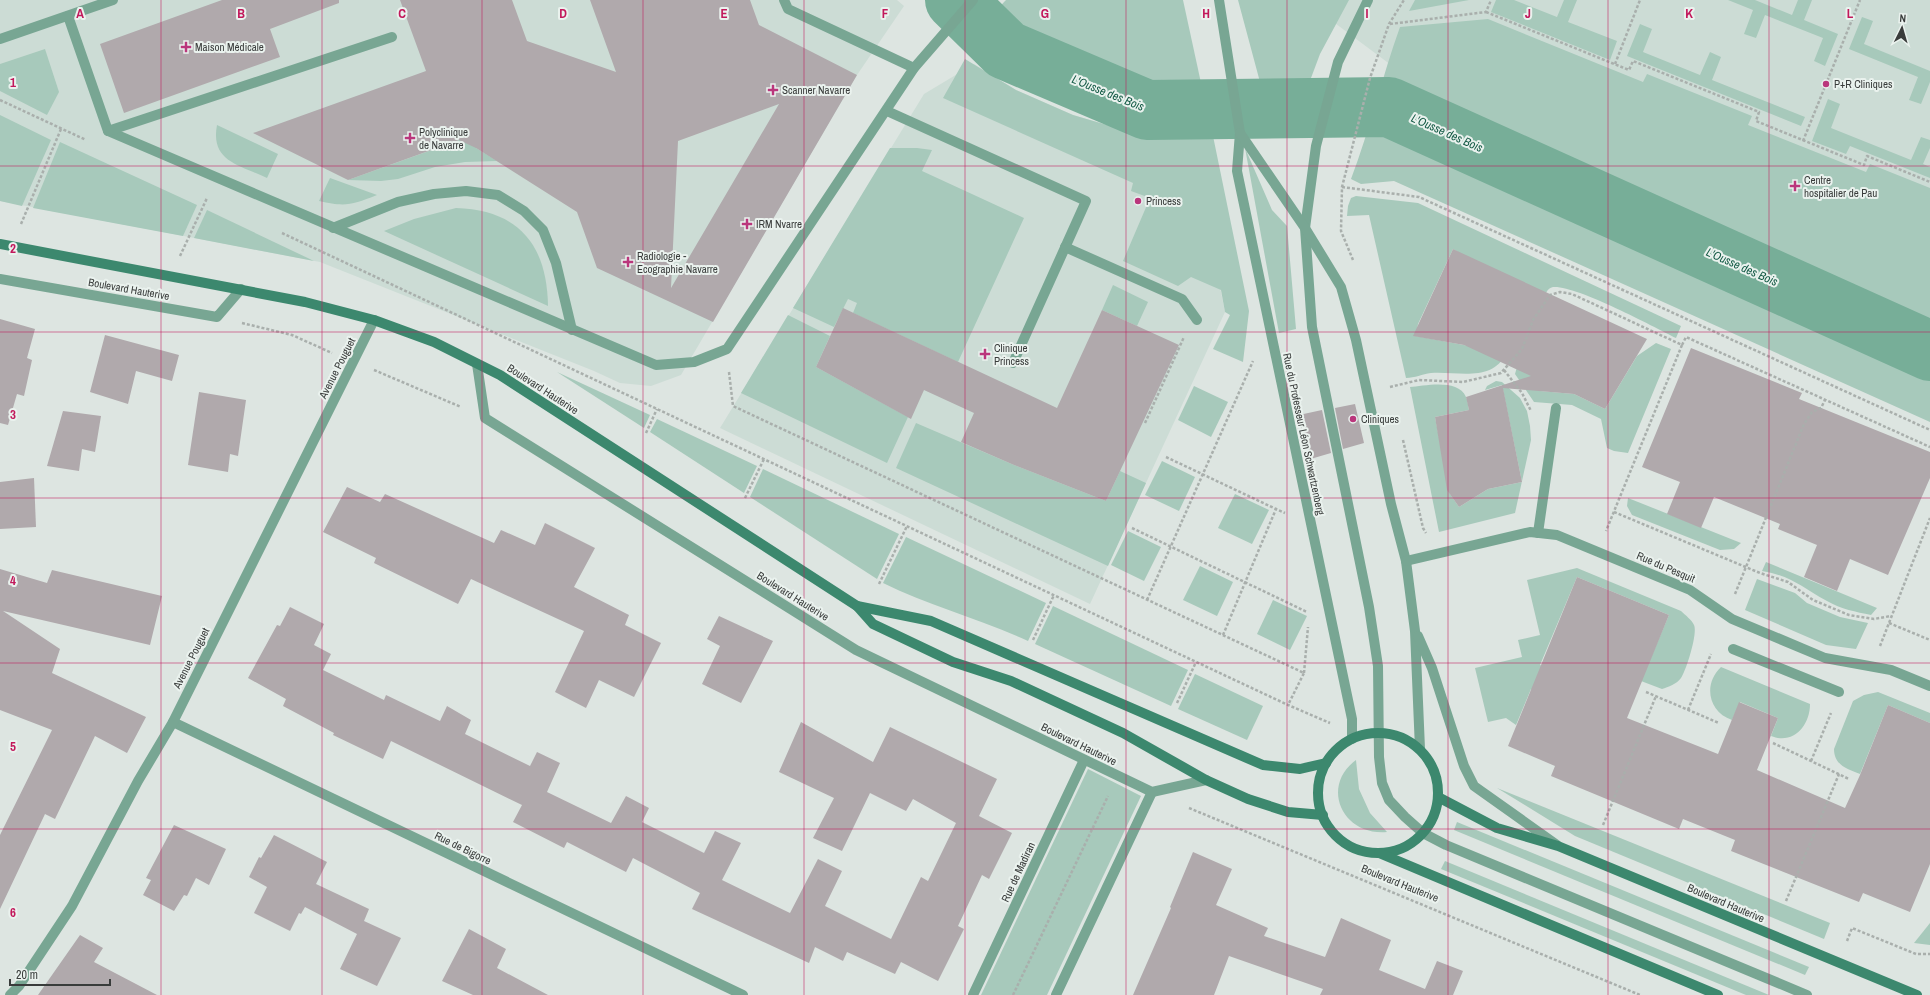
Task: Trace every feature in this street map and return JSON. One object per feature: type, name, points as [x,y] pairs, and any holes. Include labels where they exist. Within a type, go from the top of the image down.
[{"type":"street","points":[[0,39],[113,0]]},
{"type":"street","points":[[784,0],[788,10],[914,68]]},
{"type":"street","points":[[68,16],[108,131],[656,365],[694,362],[727,349],[887,111],[914,68],[973,0]]},
{"type":"street","name":"Rue du Professeur Léon Schwartzenberg","points":[[1219,0],[1240,133],[1237,171],[1352,719],[1352,739]]},
{"type":"street","points":[[1368,0],[1338,62],[1316,146],[1305,228],[1312,327],[1370,614],[1378,666],[1378,733],[1382,783],[1389,800],[1423,833],[1446,845],[1808,995]]},
{"type":"street","points":[[108,131],[392,37]]},
{"type":"street","points":[[887,111],[1086,200],[1013,363]]},
{"type":"street","name":"Rue du Professeur Léon Schwartzenberg","points":[[1240,133],[1305,228],[1341,288],[1356,340],[1391,504],[1406,561],[1415,631],[1420,749]]},
{"type":"street","points":[[333,228],[398,202],[434,194],[466,191],[498,195],[524,211],[543,230],[556,264],[572,330]]},
{"type":"street","name":"Boulevard Hauterive","points":[[0,244],[305,302],[374,320],[434,342],[500,375],[857,606],[873,624],[954,662],[1011,681],[1109,727],[1206,780],[1248,799],[1288,812],[1323,815]]},
{"type":"street","points":[[1066,247],[1182,299],[1196,317]]},
{"type":"street","name":"Boulevard Hauterive","points":[[0,279],[217,317],[241,289]]},
{"type":"street","name":"Avenue Pouguet","points":[[10,995],[19,986],[72,906],[138,782],[173,722],[374,320]]},
{"type":"street","name":"Boulevard Hauterive","points":[[477,364],[485,418],[856,650],[1152,792]]},
{"type":"street","points":[[1538,533],[1556,408]]},
{"type":"street","name":"Rue du Pesquit","points":[[1406,561],[1530,532],[1557,535],[1690,590],[1726,615],[1825,658],[1891,670],[1930,686]]},
{"type":"street","name":"Boulevard Hauterive","points":[[857,606],[931,621],[1263,764],[1300,769],[1326,763]]},
{"type":"street","points":[[1415,631],[1432,668],[1464,766],[1474,786],[1558,846]]},
{"type":"street","points":[[1733,649],[1839,692]]},
{"type":"street","name":"Rue de Bigorre","points":[[173,722],[743,995]]},
{"type":"street","name":"Boulevard Hauterive","points":[[1379,853],[1396,850],[1412,842],[1423,833],[1434,815],[1438,797],[1437,780],[1430,763],[1420,749],[1404,739],[1388,734],[1378,733],[1352,739],[1337,749],[1326,763],[1320,780],[1318,798],[1323,815],[1331,831],[1345,842],[1361,850],[1379,853],[1718,995]]},
{"type":"street","name":"Rue de Madiran","points":[[973,995],[1084,760]]},
{"type":"street","points":[[1056,995],[1152,792],[1206,780]]},
{"type":"street","name":"Boulevard Hauterive","points":[[1438,797],[1497,828],[1558,846],[1917,995]]},
{"type":"path","points":[[1355,264],[1341,231],[1342,187],[1349,154],[1370,78],[1389,24],[1404,0]]},
{"type":"path","points":[[1486,12],[1491,0]]},
{"type":"path","points":[[1614,64],[1640,0]]},
{"type":"path","points":[[1803,141],[1860,0]]},
{"type":"path","points":[[1389,24],[1486,12],[1629,70],[1633,61],[1759,112],[1756,122],[1864,166],[1867,156],[1930,182]]},
{"type":"path","points":[[0,100],[89,142]]},
{"type":"path","points":[[12,246],[61,129]]},
{"type":"path","points":[[170,276],[216,178]]},
{"type":"path","points":[[1342,187],[1418,197],[1930,430]]},
{"type":"path","points":[[200,194],[214,201]]},
{"type":"path","points":[[278,231],[1288,705],[1332,724],[1352,719]]},
{"type":"path","points":[[1368,394],[1419,380],[1462,382],[1484,379],[1501,373],[1522,348],[1533,320],[1544,302],[1550,295],[1560,292],[1572,294],[1682,345]]},
{"type":"path","points":[[1145,423],[1196,317]]},
{"type":"path","points":[[1597,551],[1686,337],[1930,447]]},
{"type":"path","points":[[727,349],[733,406],[1304,673],[1288,705]]},
{"type":"path","points":[[1147,600],[1253,360]]},
{"type":"path","points":[[1389,380],[1392,395]]},
{"type":"path","points":[[1726,615],[1804,424],[1812,412],[1821,408],[1825,400]]},
{"type":"path","points":[[646,434],[657,409]]},
{"type":"path","points":[[1403,439],[1423,528],[1427,534],[1431,536]]},
{"type":"path","points":[[1166,457],[1289,515]]},
{"type":"path","points":[[745,498],[764,459]]},
{"type":"path","points":[[1223,635],[1276,509]]},
{"type":"path","points":[[1614,512],[1760,573],[1788,582],[1813,600],[1849,615],[1874,619],[1891,616]]},
{"type":"path","points":[[1872,666],[1930,518]]},
{"type":"path","points":[[879,584],[907,526]]},
{"type":"path","points":[[1132,528],[1309,613]]},
{"type":"path","points":[[1030,646],[1054,595]]},
{"type":"path","points":[[1889,623],[1930,640]]},
{"type":"path","points":[[1688,710],[1711,653]]},
{"type":"path","points":[[1177,704],[1196,662]]},
{"type":"path","points":[[1646,692],[1719,723]]},
{"type":"path","points":[[1812,761],[1839,692]]},
{"type":"path","points":[[1603,826],[1656,696]]},
{"type":"path","points":[[1773,743],[1849,779]]},
{"type":"path","points":[[1786,901],[1839,774]]},
{"type":"path","points":[[1013,995],[1117,776]]},
{"type":"path","name":"Boulevard Hauterive","points":[[1187,808],[1640,995]]},
{"type":"shaded area","name":"Polyclinique de Navarre","points":[[0,0],[897,0],[904,6],[857,75],[681,375],[651,386],[620,383],[594,371],[320,262],[0,201]]},
{"type":"shaded area","name":"Centre hospitalier de Pau","points":[[1304,0],[1930,0],[1930,307],[1391,65]]},
{"type":"shaded area","name":"Clinique Princess","points":[[974,64],[1016,90],[1073,115],[1107,125],[1154,135],[1190,136],[1225,312],[1090,604],[720,428],[924,94]]},
{"type":"green space","points":[[1006,0],[1183,0],[1206,106],[1148,107],[1008,49],[983,24]]},
{"type":"green space","points":[[1238,0],[1349,0],[1320,54],[1308,86],[1264,97]]},
{"type":"green space","points":[[1415,0],[1469,0],[1409,11]]},
{"type":"green space","points":[[1496,0],[1514,0],[1557,17],[1564,0],[1577,0],[1568,22],[1617,41],[1610,60],[1491,12]]},
{"type":"green space","points":[[1728,0],[1755,0],[1792,15],[1798,0],[1812,0],[1804,20],[1838,34],[1825,66],[1814,61],[1823,38],[1765,15],[1756,38],[1744,34],[1753,10]]},
{"type":"green space","points":[[1862,17],[1873,21],[1864,44],[1930,71],[1930,82],[1921,104],[1909,100],[1918,77],[1849,49]]},
{"type":"green space","points":[[1488,19],[1643,82],[1647,74],[1752,116],[1748,125],[1866,172],[1870,164],[1930,188],[1930,422],[1394,181],[1361,184],[1351,179],[1400,27]]},
{"type":"green space","points":[[1640,24],[1652,29],[1643,52],[1700,75],[1710,52],[1721,57],[1712,80],[1805,117],[1801,126],[1627,56]]},
{"type":"green space","points":[[45,49],[59,92],[47,115],[0,91],[0,64]]},
{"type":"green space","points":[[965,59],[1016,90],[1073,115],[1107,125],[1154,135],[1213,136],[1249,311],[1243,362],[1213,349],[1230,315],[1225,312],[1221,290],[1191,277],[1178,286],[1123,261],[1150,198],[1131,191],[1133,183],[943,98]]},
{"type":"green space","points":[[1828,99],[1840,104],[1831,128],[1911,160],[1921,137],[1930,140],[1930,148],[1923,164],[1930,167],[1930,178],[1850,146],[1846,154],[1812,141]]},
{"type":"green space","points":[[0,115],[51,140],[22,206],[0,201]]},
{"type":"green space","points":[[217,125],[278,154],[267,178],[237,165],[223,155],[218,147],[216,137]]},
{"type":"green space","points":[[482,132],[476,148],[497,161],[465,162],[435,167],[398,179],[381,181],[348,180]]},
{"type":"green space","points":[[60,142],[197,205],[183,236],[33,208]]},
{"type":"green space","points":[[890,148],[917,148],[932,150],[922,171],[1024,218],[958,362],[853,313],[857,303],[848,299],[834,327],[793,308]]},
{"type":"green space","points":[[1245,148],[1272,210],[1287,226],[1296,329],[1279,333]]},
{"type":"green space","points":[[330,178],[377,195],[348,204],[336,204],[319,201]]},
{"type":"green space","points":[[1356,196],[1418,203],[1681,326],[1676,338],[1633,316],[1579,292],[1553,287],[1546,292],[1542,301],[1453,249],[1418,324],[1416,336],[1506,353],[1500,362],[1483,372],[1473,374],[1431,373],[1406,378],[1369,215],[1347,216],[1351,198]]},
{"type":"green space","points":[[456,208],[478,210],[497,216],[513,224],[525,235],[535,249],[542,265],[546,284],[548,306],[384,231],[414,219]]},
{"type":"green space","points":[[207,210],[314,261],[194,238]]},
{"type":"green space","points":[[1113,285],[1148,302],[1137,326],[1102,310]]},
{"type":"green space","points":[[788,315],[830,336],[816,367],[908,417],[887,463],[741,393]]},
{"type":"green space","points":[[1656,343],[1671,349],[1628,453],[1614,451],[1607,448],[1601,419],[1572,405],[1534,402],[1515,374],[1519,360],[1541,377],[1540,391],[1574,394],[1605,409],[1637,356]]},
{"type":"green space","points":[[557,372],[650,415],[644,428]]},
{"type":"green space","points":[[1496,381],[1502,382],[1520,398],[1527,411],[1531,440],[1522,482],[1502,385],[1485,390],[1487,386]]},
{"type":"green space","points":[[1440,384],[1448,385],[1456,387],[1462,391],[1467,399],[1469,410],[1435,417],[1450,494],[1459,507],[1488,489],[1522,482],[1515,513],[1439,532],[1410,387]]},
{"type":"green space","points":[[1194,386],[1228,402],[1211,437],[1178,420]]},
{"type":"green space","points":[[657,419],[757,466],[744,493],[650,432]]},
{"type":"green space","points":[[916,423],[1014,465],[1106,501],[1120,471],[1146,483],[1108,566],[896,468]]},
{"type":"green space","points":[[1162,461],[1195,477],[1179,511],[1145,495]]},
{"type":"green space","points":[[763,469],[899,534],[877,579],[750,497]]},
{"type":"green space","points":[[1235,494],[1269,510],[1252,544],[1218,528]]},
{"type":"green space","points":[[1628,498],[1741,543],[1734,549],[1720,550],[1632,515],[1627,506]]},
{"type":"green space","points":[[1128,531],[1161,547],[1144,581],[1111,565]]},
{"type":"green space","points":[[906,537],[1046,603],[1028,641],[919,599],[883,583]]},
{"type":"green space","points":[[1766,562],[1877,608],[1871,615],[1838,606],[1789,579],[1762,571]]},
{"type":"green space","points":[[1200,566],[1233,582],[1217,616],[1183,600]]},
{"type":"green space","points":[[1577,568],[1681,611],[1690,619],[1695,629],[1693,643],[1681,678],[1675,684],[1662,689],[1641,681],[1669,615],[1577,577],[1540,665],[1551,670],[1548,696],[1531,689],[1516,725],[1506,718],[1488,722],[1475,668],[1522,657],[1518,640],[1540,635],[1527,580]]},
{"type":"green space","points":[[1757,579],[1795,593],[1807,603],[1840,617],[1868,623],[1856,649],[1826,645],[1745,610]]},
{"type":"green space","points":[[1273,600],[1307,616],[1290,650],[1257,634]]},
{"type":"green space","points":[[1053,606],[1188,670],[1171,706],[1035,644]]},
{"type":"green space","points":[[1721,667],[1810,704],[1807,720],[1799,732],[1786,738],[1771,736],[1778,718],[1740,702],[1732,720],[1718,711],[1713,704],[1710,689],[1715,674]]},
{"type":"green space","points":[[1195,674],[1263,706],[1247,740],[1178,709]]},
{"type":"green space","points":[[1878,692],[1930,713],[1930,723],[1888,705],[1860,774],[1842,766],[1836,759],[1834,749],[1853,701],[1864,695]]},
{"type":"green space","points":[[1356,760],[1359,789],[1370,813],[1387,832],[1371,831],[1358,826],[1348,818],[1341,807],[1338,795],[1339,783],[1345,771]]},
{"type":"green space","points":[[1088,769],[1141,796],[1047,995],[981,995]]},
{"type":"green space","points":[[1497,788],[1830,923],[1824,939],[1575,836]]},
{"type":"green space","points":[[1457,822],[1809,967],[1805,975],[1454,830]]},
{"type":"green space","points":[[1445,861],[1769,995],[1746,995],[1441,869]]},
{"type":"green space","points":[[1930,923],[1930,945],[1914,943]]},
{"type":"building","points":[[222,0],[339,0],[339,3],[270,29],[280,57],[124,113],[100,44]]},
{"type":"building","points":[[400,0],[512,0],[527,41],[616,72],[590,0],[750,0],[759,25],[857,75],[713,322],[597,268],[577,212],[476,148],[459,140],[348,180],[253,133],[426,71]],"holes":[[[779,104],[671,288],[678,141]]]},
{"type":"building","points":[[1453,249],[1647,339],[1605,409],[1574,394],[1503,388],[1522,482],[1488,489],[1459,507],[1447,490],[1435,417],[1469,410],[1466,397],[1531,376],[1464,345],[1413,336]]},
{"type":"building","name":"Clinique Princess","points":[[843,308],[1057,408],[1102,310],[1179,345],[1106,501],[1014,465],[961,442],[974,413],[924,390],[911,419],[816,367]]},
{"type":"building","points":[[0,319],[35,329],[27,358],[32,360],[24,396],[17,394],[8,425],[0,423]]},
{"type":"building","points":[[105,335],[179,355],[172,381],[136,371],[128,404],[90,392]]},
{"type":"building","points":[[1691,348],[1802,393],[1799,399],[1930,452],[1930,478],[1888,575],[1850,559],[1837,591],[1804,577],[1817,545],[1778,529],[1780,524],[1714,497],[1701,528],[1667,514],[1680,482],[1642,467]]},
{"type":"building","points":[[199,392],[246,400],[238,456],[230,454],[228,472],[188,465]]},
{"type":"building","points":[[1355,404],[1364,443],[1343,449],[1335,408]]},
{"type":"building","points":[[1322,410],[1331,453],[1307,460],[1299,415]]},
{"type":"building","points":[[63,411],[101,416],[95,452],[82,449],[79,471],[47,466]]},
{"type":"building","points":[[34,478],[36,527],[0,529],[0,482]]},
{"type":"building","points":[[347,487],[380,502],[385,494],[494,543],[501,530],[535,545],[545,523],[595,548],[574,587],[629,615],[625,625],[661,643],[634,697],[599,680],[586,708],[555,692],[584,631],[471,579],[458,604],[374,563],[376,558],[323,532]]},
{"type":"building","points":[[0,569],[47,583],[52,570],[162,596],[150,645],[3,611],[60,649],[52,673],[146,717],[127,753],[95,736],[55,819],[45,814],[0,909],[0,835],[52,730],[0,710]]},
{"type":"building","points":[[1577,577],[1669,615],[1627,718],[1718,754],[1739,702],[1778,718],[1757,770],[1845,808],[1888,705],[1930,723],[1930,864],[1910,912],[1863,893],[1859,902],[1731,851],[1735,840],[1683,819],[1679,829],[1551,776],[1555,766],[1508,746]]},
{"type":"building","points":[[290,607],[324,624],[314,645],[331,654],[323,670],[384,700],[386,695],[440,721],[447,706],[471,720],[465,734],[530,766],[537,752],[560,763],[547,792],[611,823],[626,796],[649,808],[642,822],[704,853],[715,831],[741,843],[722,880],[790,913],[818,859],[842,871],[825,906],[891,939],[921,877],[928,881],[956,823],[913,799],[906,811],[870,793],[842,851],[813,838],[834,798],[779,772],[801,722],[873,762],[890,727],[997,779],[979,816],[1012,833],[989,879],[982,875],[958,926],[964,929],[938,981],[901,962],[895,974],[847,952],[843,961],[815,947],[809,963],[692,909],[700,893],[633,858],[626,872],[567,842],[564,848],[513,822],[522,805],[391,741],[383,759],[333,735],[334,733],[283,706],[286,699],[248,678],[277,625],[280,626]]},
{"type":"building","points":[[719,616],[773,641],[741,703],[702,684],[720,646],[707,639]]},
{"type":"building","points":[[174,825],[226,849],[209,885],[196,878],[187,896],[184,895],[174,911],[143,895],[151,880],[146,878]]},
{"type":"building","points":[[274,835],[327,862],[316,884],[369,909],[364,921],[401,938],[377,986],[340,969],[357,934],[305,907],[301,914],[299,913],[290,931],[254,913],[267,887],[249,877],[259,857],[261,858]]},
{"type":"building","points":[[1193,852],[1232,869],[1216,905],[1268,928],[1264,936],[1325,957],[1341,918],[1391,940],[1379,970],[1425,989],[1437,961],[1463,971],[1453,995],[1320,995],[1323,989],[1229,956],[1214,995],[1133,995],[1171,908],[1170,907]]},
{"type":"building","points":[[469,929],[506,949],[497,968],[548,995],[473,995],[442,981]]},
{"type":"building","points":[[80,935],[103,948],[94,962],[157,995],[38,995]]},
{"type":"waterway","name":"L'Ousse des Bois","points":[[955,0],[1006,50],[1147,110],[1389,107],[1930,351]]},
{"type":"place","name":"Maison Médicale","points":[[186,47]]},
{"type":"place","name":"P+R Cliniques","points":[[1826,84]]},
{"type":"place","name":"Scanner Navarre","points":[[773,90]]},
{"type":"place","name":"Polyclinique de Navarre","points":[[410,138]]},
{"type":"place","name":"Centre hospitalier de Pau","points":[[1795,186]]},
{"type":"place","name":"Princess","points":[[1138,201]]},
{"type":"place","name":"IRM Nvarre","points":[[747,224]]},
{"type":"place","name":"Radiologie - Ecographie Navarre","points":[[628,262]]},
{"type":"place","name":"Clinique Princess","points":[[985,354]]},
{"type":"place","name":"Cliniques","points":[[1353,419]]}]
